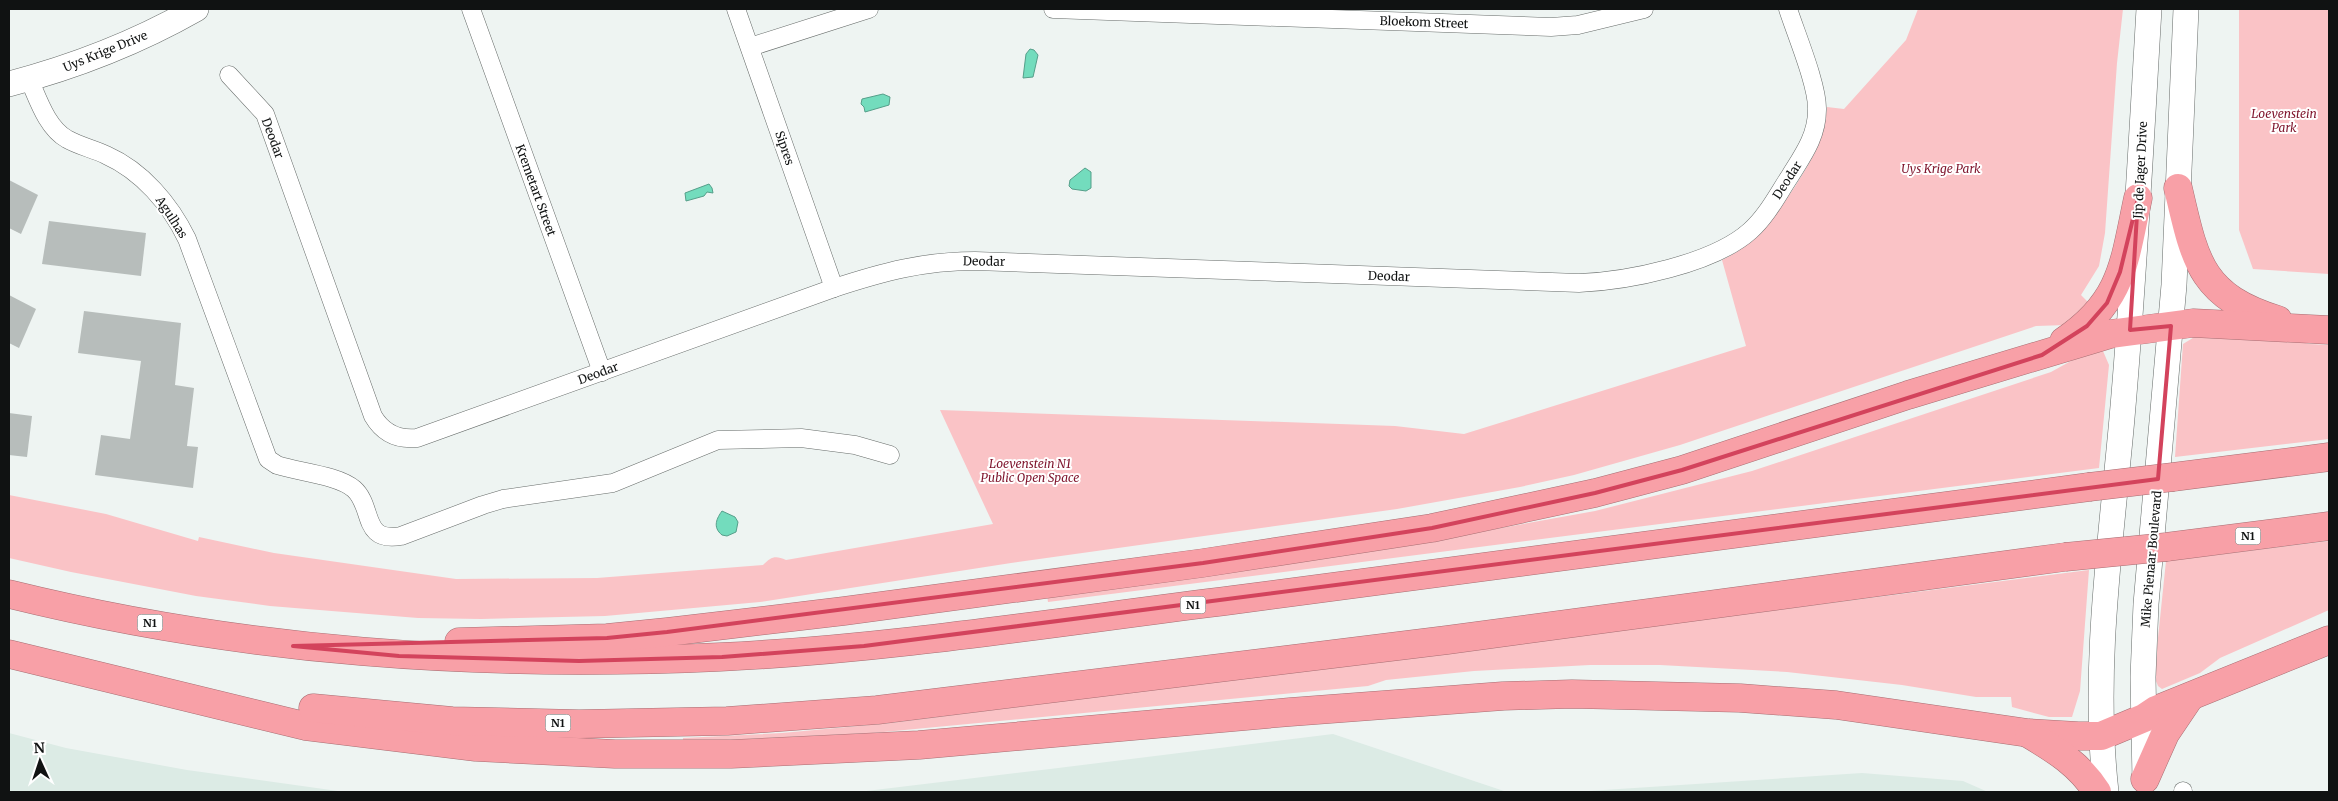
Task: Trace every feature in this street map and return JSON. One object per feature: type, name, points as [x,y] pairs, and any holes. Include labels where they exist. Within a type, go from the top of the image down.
[{"type":"highway","points":[[2178,188],[2195,254],[2205,275],[2214,286],[2245,308],[2276,319],[2322,330]]},
{"type":"highway","points":[[2042,355],[2081,330],[2093,320],[2106,303],[2120,272],[2138,198]]},
{"type":"highway","points":[[293,646],[607,638],[667,632],[844,611],[1163,568],[1432,528],[1595,493],[1682,470],[1898,398],[2097,338],[2130,330],[2193,323],[2322,330]]},
{"type":"highway","name":"N1","points":[[9,594],[57,606],[193,631],[293,646],[399,656],[578,661],[722,657],[864,646],[1440,574],[2089,487],[2329,457]]},
{"type":"highway","name":"N1","points":[[9,654],[58,667],[199,694],[345,713],[433,720],[579,724],[726,721],[877,710],[1060,688],[1447,640],[2065,557],[2166,547],[2329,526]]},
{"type":"highway","points":[[58,667],[305,726],[476,747],[615,754],[731,754],[919,745],[1429,700],[1572,694],[1740,698],[1836,705],[2028,733],[2101,736],[2144,718],[2156,710],[2329,640]]},
{"type":"highway","points":[[2146,786],[2165,734],[2190,697]]},
{"type":"highway","points":[[2028,733],[2053,748],[2076,766],[2090,780],[2097,792]]},
{"type":"main road","name":"Uys Krige Drive","points":[[19,81],[69,67],[165,26],[196,9]]},
{"type":"main road","name":"Jip de Jager Drive","points":[[2130,330],[2149,9]]},
{"type":"main road","points":[[2171,326],[2186,9]]},
{"type":"main road","name":"Mike Pienaar Boulevard","points":[[2146,786],[2143,677],[2146,604],[2171,326]]},
{"type":"main road","points":[[2106,792],[2101,736],[2100,675],[2130,330]]},
{"type":"street","name":"Kremetart Street","points":[[471,9],[602,372]]},
{"type":"street","name":"Sipres","points":[[736,9],[834,288]]},
{"type":"street","points":[[750,47],[869,9]]},
{"type":"street","name":"Bloekom Street","points":[[1053,9],[1551,27],[1578,25],[1644,9]]},
{"type":"street","name":"Deodar","points":[[229,75],[265,114],[373,416],[383,429],[398,437],[417,438],[834,288],[903,267],[957,261],[1579,283],[1628,279],[1656,272],[1712,254],[1732,244],[1751,231],[1771,205],[1808,147],[1816,125],[1818,107],[1788,9]]},
{"type":"street","name":"Agulhas","points":[[19,81],[46,117],[66,139],[118,161],[139,176],[158,195],[180,224],[265,455],[277,465],[346,484],[356,491],[373,528],[381,535],[389,537],[401,536],[503,499],[613,483],[718,440],[801,438],[855,446],[890,455]]},
{"type":"highlighted area","points":[[2138,198],[2130,330],[2171,326],[2158,479],[864,646],[722,657],[579,661],[399,656],[293,646],[607,638],[667,632],[1203,563],[1432,528],[1595,493],[1682,470],[2042,355],[2087,326],[2107,303],[2120,272]]},
{"type":"shaded area","points":[[1030,49],[1034,50],[1038,55],[1033,77],[1023,78],[1026,54]]},
{"type":"shaded area","points":[[883,94],[890,97],[889,105],[865,112],[861,104],[862,99]]},
{"type":"shaded area","points":[[1085,168],[1091,172],[1091,188],[1086,191],[1072,189],[1069,186],[1070,180]]},
{"type":"shaded area","points":[[709,184],[713,193],[707,192],[704,196],[686,201],[685,193]]},
{"type":"shaded area","points":[[722,511],[735,517],[738,522],[736,532],[727,536],[722,535],[716,526]]},
{"type":"shaded area","points":[[9,733],[66,748],[187,770],[345,792],[9,792]]},
{"type":"shaded area","points":[[1333,734],[1507,792],[858,792],[1050,769]]},
{"type":"shaded area","points":[[1862,773],[1963,781],[1988,792],[1573,792]]},
{"type":"green space","points":[[1918,9],[2123,9],[2117,63],[2105,233],[2099,266],[2081,295],[2093,307],[2067,325],[2036,326],[1680,445],[1574,475],[1520,487],[1397,509],[1011,563],[760,602],[605,616],[481,619],[418,618],[270,606],[196,596],[9,558],[9,495],[106,514],[198,541],[199,537],[274,553],[456,579],[597,578],[763,565],[773,558],[786,560],[993,524],[940,410],[1395,426],[1464,434],[1746,346],[1722,260],[1745,246],[1773,218],[1796,185],[1812,157],[1826,119],[1827,107],[1844,109],[1906,40]]},
{"type":"green space","name":"Loevenstein Park","points":[[2239,9],[2329,9],[2329,274],[2253,269],[2239,230]]},
{"type":"green space","points":[[2196,336],[2278,337],[2310,344],[2329,345],[2329,439],[2175,457],[2183,344]]},
{"type":"green space","points":[[2103,351],[2109,365],[2099,468],[1048,602],[1047,595],[1424,542],[1595,511],[1752,471],[2051,372],[2080,356]]},
{"type":"green space","points":[[2329,541],[2329,610],[2220,658],[2200,673],[2162,689],[2158,686],[2154,676],[2166,561]]},
{"type":"green space","points":[[2089,570],[2080,691],[2072,717],[2049,717],[2012,707],[2011,697],[1976,697],[1902,685],[1787,672],[1660,665],[1590,665],[1474,671],[1386,680],[1368,686],[873,733],[683,742],[683,738],[782,733],[891,723]]},
{"type":"building","points":[[9,180],[38,195],[21,234],[9,228]]},
{"type":"building","points":[[49,221],[146,233],[141,276],[42,264]]},
{"type":"building","points":[[9,295],[36,309],[19,348],[9,343]]},
{"type":"building","points":[[84,311],[181,323],[175,385],[194,388],[187,446],[198,447],[193,488],[95,475],[101,435],[130,439],[141,361],[78,353]]},
{"type":"building","points":[[9,413],[32,416],[27,457],[9,455]]},
{"type":"park label","name":"Uys Krige Park","points":[[1941,168]]},
{"type":"park label","name":"Loevenstein N1 Public Open Space","points":[[1030,470]]}]
